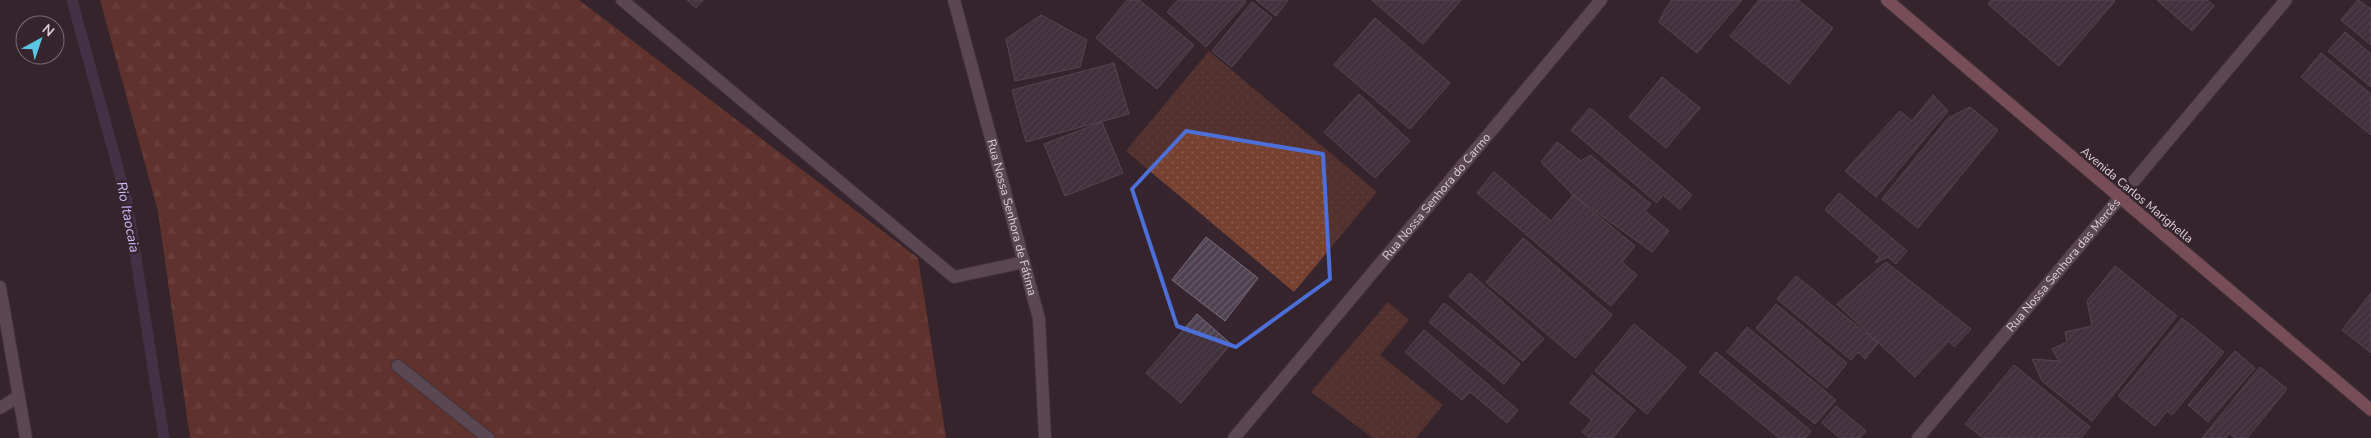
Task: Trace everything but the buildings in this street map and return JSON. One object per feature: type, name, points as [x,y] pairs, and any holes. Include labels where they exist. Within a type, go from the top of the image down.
[{"type":"main road","name":"Avenida Carlos Marighella","points":[[1887,0],[2371,410]]},
{"type":"street","points":[[622,0],[954,277],[1024,262]]},
{"type":"street","name":"Rua Nossa Senhora de Fátima","points":[[954,0],[1039,319],[1045,438]]},
{"type":"street","name":"Rua Nossa Senhora do Carmo","points":[[1234,438],[1601,0]]},
{"type":"street","name":"Rua Nossa Senhora das Mercês","points":[[1918,438],[2286,0]]},
{"type":"street","points":[[0,287],[26,438]]},
{"type":"street","points":[[398,366],[488,438]]},
{"type":"street","points":[[0,408],[19,396]]},
{"type":"highlighted area","points":[[1186,131],[1323,154],[1330,279],[1236,347],[1177,326],[1132,189]]},
{"type":"shaded area","points":[[1209,51],[1377,192],[1294,292],[1126,151]]},
{"type":"shaded area","points":[[1388,302],[1409,320],[1380,355],[1443,405],[1416,438],[1373,438],[1311,392]]},
{"type":"green space","points":[[100,0],[579,0],[918,258],[946,438],[190,438],[158,211]]},
{"type":"waterway","name":"Rio Itaocaia","points":[[72,0],[127,201],[164,438]]}]
